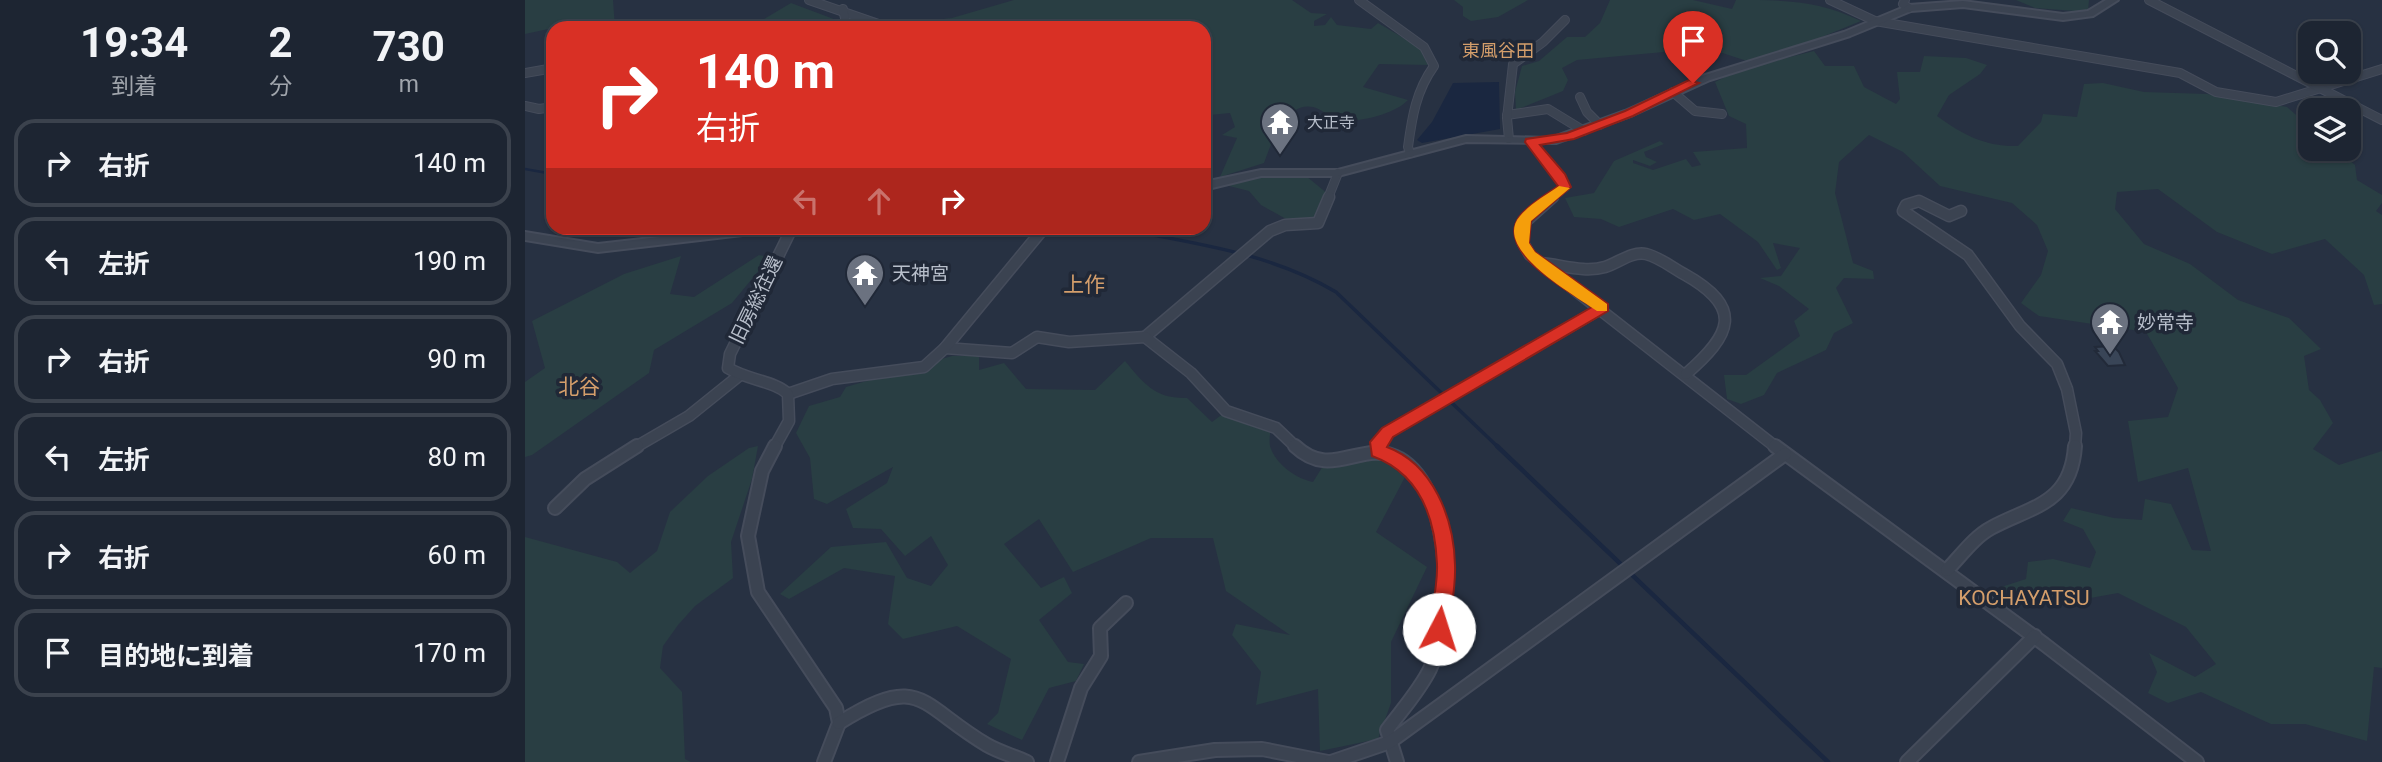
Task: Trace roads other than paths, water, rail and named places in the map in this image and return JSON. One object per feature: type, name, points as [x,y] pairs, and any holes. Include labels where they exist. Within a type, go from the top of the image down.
[{"type":"street","points":[[809,0],[843,9],[873,21]]},
{"type":"street","points":[[1359,0],[1424,47],[1432,57],[1434,65],[1424,80],[1414,106],[1408,146],[1410,153]]},
{"type":"street","points":[[1830,0],[1875,21],[2180,73],[2216,92],[2276,102],[2382,69]]},
{"type":"street","points":[[1211,184],[1261,173],[1338,173],[1466,139],[1552,141],[1600,125],[1739,66],[1847,34],[1907,4],[1963,4],[2063,17],[2090,14],[2098,4],[2113,0]]},
{"type":"street","points":[[2149,0],[2382,120]]},
{"type":"street","points":[[843,9],[846,21]]},
{"type":"street","points":[[1509,139],[1507,115],[1513,64],[1543,42],[1565,20]]},
{"type":"street","points":[[525,73],[546,69]]},
{"type":"street","points":[[1673,92],[1695,111],[1722,114]]},
{"type":"street","points":[[1580,97],[1587,112],[1600,125]]},
{"type":"street","points":[[525,106],[546,108]]},
{"type":"street","points":[[1507,115],[1548,109],[1568,124],[1584,131]]},
{"type":"street","points":[[1531,142],[1561,177],[1565,187],[1525,219],[1521,233],[1522,244],[1540,262],[1785,454],[1947,570],[2197,762]]},
{"type":"street","points":[[945,348],[1012,353],[1037,337],[1069,342],[1145,337],[1271,231],[1285,225],[1318,223],[1338,173]]},
{"type":"street","points":[[1947,570],[1988,529],[2045,505],[2066,478],[2074,461],[2075,433],[2067,389],[2057,364],[2020,326],[1968,254],[1903,211],[1906,205],[1919,201],[1949,216],[1961,211]]},
{"type":"street","points":[[525,236],[598,248],[708,235]]},
{"type":"street","name":"旧房総往還","points":[[788,394],[781,387],[740,375],[729,368],[730,354],[789,235]]},
{"type":"street","points":[[824,762],[839,723],[836,708],[758,592],[748,536],[762,471],[789,421],[788,394],[832,379],[924,367],[945,348],[1038,235]]},
{"type":"street","points":[[1540,262],[1581,269],[1601,268],[1635,252],[1647,254],[1714,294],[1727,313],[1725,335],[1712,355],[1686,374]]},
{"type":"street","points":[[1378,451],[1379,442],[1388,432],[1602,308]]},
{"type":"street","points":[[1145,337],[1191,373],[1226,411],[1245,420],[1276,428],[1307,457],[1325,463],[1378,451],[1400,459],[1415,472],[1434,506],[1446,564],[1439,645],[1430,670],[1387,730],[1397,762]]},
{"type":"street","points":[[555,508],[573,488],[603,465],[688,417],[740,375]]},
{"type":"street","points":[[1139,762],[1215,750],[1262,749],[1329,762],[1358,755],[1390,742],[1785,454]]},
{"type":"street","points":[[1058,762],[1081,688],[1101,656],[1100,628],[1126,603]]},
{"type":"street","points":[[1907,762],[2035,636]]},
{"type":"street","points":[[839,723],[874,701],[910,696],[933,705],[987,745],[1027,762]]},
{"type":"water","points":[[1499,82],[1500,129],[1422,143],[1417,140],[1432,122],[1453,83]]},
{"type":"waterway","points":[[525,169],[546,173]]},
{"type":"waterway","points":[[1153,235],[1257,258],[1310,278],[1336,292],[1499,448]]},
{"type":"waterway","points":[[1497,446],[1828,762]]},
{"type":"place","name":"大正寺","points":[[1280,156]]},
{"type":"place","name":"天神宮","points":[[865,307]]},
{"type":"place","name":"妙常寺","points":[[2110,356]]},
{"type":"district","name":"東風谷田","points":[[1498,50]]},
{"type":"district","name":"上作","points":[[1084,285]]},
{"type":"district","name":"北谷","points":[[579,387]]},
{"type":"district","name":"KOCHAYATSU","points":[[2024,598]]}]
